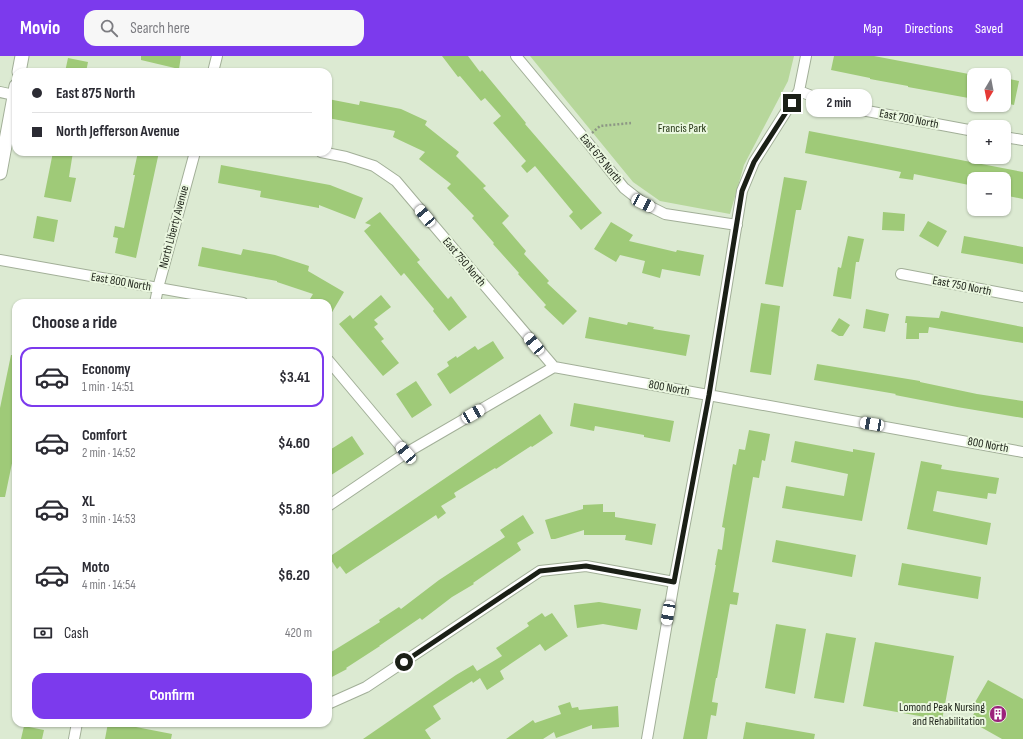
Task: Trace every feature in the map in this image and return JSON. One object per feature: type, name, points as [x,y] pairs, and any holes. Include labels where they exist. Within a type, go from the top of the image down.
[{"type":"street","points":[[20,68],[22,56]]},
{"type":"street","points":[[215,68],[217,56]]},
{"type":"street","name":"East 675 North","points":[[516,56],[624,188],[643,203],[665,214],[737,225]]},
{"type":"street","points":[[646,739],[709,395],[742,191],[754,162],[799,91],[806,56]]},
{"type":"street","points":[[0,92],[12,90]]},
{"type":"street","name":"East 700 North","points":[[799,91],[835,105],[967,130]]},
{"type":"street","points":[[0,173],[12,107]]},
{"type":"street","points":[[1011,138],[1023,140]]},
{"type":"street","name":"East 750 North","points":[[332,154],[374,166],[396,181],[554,367]]},
{"type":"street","name":"North Liberty Avenue","points":[[156,299],[194,156]]},
{"type":"street","name":"East 800 North","points":[[0,260],[220,299]]},
{"type":"street","name":"East 750 North","points":[[901,274],[1023,297]]},
{"type":"street","points":[[332,365],[406,453]]},
{"type":"street","points":[[332,503],[406,453],[554,367]]},
{"type":"street","name":"800 North","points":[[554,367],[1023,452]]},
{"type":"street","points":[[332,702],[366,687],[540,571],[586,566],[674,582]]},
{"type":"street","points":[[74,739],[76,727]]},
{"type":"path","points":[[585,139],[600,126],[631,123]]},
{"type":"green space","name":"Francis Park","points":[[530,56],[794,56],[788,81],[744,165],[730,214],[660,201],[633,182]]},
{"type":"building","points":[[141,56],[181,56],[179,68],[141,60]]},
{"type":"building","points":[[442,56],[468,56],[480,72],[482,70],[526,123],[525,124],[602,213],[581,230],[569,216],[573,212],[535,166],[527,173],[521,166],[526,161],[493,123],[501,116],[485,98],[481,101],[460,76],[458,77]]},
{"type":"building","points":[[834,56],[874,56],[967,74],[967,98],[908,87],[831,70]]},
{"type":"building","points":[[68,58],[88,62],[87,68],[66,68]]},
{"type":"building","points":[[1011,79],[1019,81],[1014,105],[1011,104]]},
{"type":"building","points":[[332,100],[359,105],[360,101],[401,109],[427,121],[425,125],[459,152],[456,156],[486,186],[483,188],[509,216],[502,223],[526,251],[524,254],[549,281],[547,283],[577,311],[563,325],[544,307],[546,305],[518,274],[519,273],[472,218],[474,216],[447,188],[451,184],[419,159],[425,152],[393,137],[395,131],[332,119]]},
{"type":"building","points":[[809,131],[967,161],[967,164],[981,164],[1023,172],[1023,199],[1011,197],[1011,172],[967,172],[967,185],[914,174],[913,180],[899,178],[901,172],[805,153]]},
{"type":"building","points":[[52,156],[72,156],[69,177],[76,178],[71,202],[44,197]]},
{"type":"building","points":[[137,156],[158,156],[136,258],[115,253],[118,238],[113,237],[115,226],[124,228],[135,175],[133,175]]},
{"type":"building","points":[[221,165],[330,185],[363,198],[355,219],[319,205],[319,208],[260,197],[261,191],[218,183]]},
{"type":"building","points":[[784,177],[807,181],[801,210],[796,210],[783,287],[765,284]]},
{"type":"building","points":[[380,212],[420,260],[417,262],[448,299],[451,296],[467,317],[449,331],[433,311],[434,309],[404,273],[401,276],[364,231],[371,225],[365,223]]},
{"type":"building","points":[[883,212],[905,214],[904,231],[882,230]]},
{"type":"building","points":[[37,216],[58,220],[54,242],[33,238]]},
{"type":"building","points":[[928,221],[947,231],[938,247],[919,236]]},
{"type":"building","points":[[611,222],[633,235],[629,241],[676,252],[677,250],[704,255],[700,276],[662,269],[660,278],[642,273],[645,261],[620,255],[616,262],[594,249]]},
{"type":"building","points":[[848,236],[864,239],[859,262],[856,262],[851,299],[833,296],[838,267],[841,268]]},
{"type":"building","points":[[964,236],[1023,247],[1023,264],[961,253]]},
{"type":"building","points":[[202,247],[241,255],[243,249],[275,255],[309,266],[308,271],[344,292],[332,312],[332,299],[310,299],[313,294],[277,281],[198,266]]},
{"type":"building","points":[[381,295],[391,307],[374,320],[378,324],[374,327],[384,339],[381,341],[399,363],[383,376],[339,324],[350,315],[353,319]]},
{"type":"building","points":[[761,303],[780,306],[771,375],[750,372]]},
{"type":"building","points":[[866,309],[889,314],[885,332],[863,328]]},
{"type":"building","points":[[941,311],[1023,327],[1023,343],[929,327],[928,333],[919,333],[919,339],[906,339],[906,316],[939,318]]},
{"type":"building","points":[[589,317],[627,325],[628,322],[654,327],[653,329],[690,335],[686,356],[585,338]]},
{"type":"building","points":[[839,318],[850,325],[843,336],[839,336],[831,331]]},
{"type":"building","points":[[493,341],[504,358],[450,394],[437,374],[449,366],[447,362],[456,356],[457,358],[475,346],[478,350]]},
{"type":"building","points":[[12,355],[12,463],[5,497],[0,497],[0,408]]},
{"type":"building","points":[[817,364],[920,381],[977,394],[1023,401],[1023,418],[814,380]]},
{"type":"building","points":[[416,381],[432,405],[412,418],[396,394]]},
{"type":"building","points":[[574,403],[674,421],[670,442],[644,437],[644,435],[595,426],[594,431],[570,426]]},
{"type":"building","points":[[540,414],[553,433],[496,469],[495,468],[454,493],[456,497],[441,506],[446,513],[438,519],[436,515],[346,574],[340,566],[337,569],[332,562],[332,555]]},
{"type":"building","points":[[749,430],[770,434],[765,461],[762,460],[759,478],[753,477],[733,592],[739,593],[737,605],[730,604],[712,702],[718,703],[716,716],[711,715],[707,739],[683,739],[718,549],[722,550],[725,528],[722,527],[733,464],[736,465],[739,449],[745,450]]},
{"type":"building","points":[[352,436],[364,454],[332,474],[332,448]]},
{"type":"building","points":[[795,441],[853,452],[853,449],[875,453],[862,521],[782,508],[786,486],[844,496],[848,474],[791,462]]},
{"type":"building","points":[[921,461],[942,465],[941,469],[999,478],[996,494],[988,493],[987,499],[937,491],[933,511],[991,523],[987,545],[907,529]]},
{"type":"building","points":[[603,504],[603,512],[615,512],[615,517],[656,524],[652,545],[625,540],[626,535],[584,535],[584,530],[551,539],[545,520],[583,509],[583,505]]},
{"type":"building","points":[[523,515],[534,533],[517,543],[521,550],[473,583],[474,584],[452,597],[422,620],[420,618],[346,668],[347,669],[332,677],[332,652],[380,622],[379,620],[399,607],[401,609],[439,580],[505,537],[500,530]]},
{"type":"building","points":[[776,540],[856,555],[852,577],[772,562]]},
{"type":"building","points":[[902,563],[981,577],[978,599],[898,585]]},
{"type":"building","points":[[599,602],[641,609],[637,630],[603,624],[577,628],[574,605]]},
{"type":"building","points":[[542,613],[545,617],[552,613],[568,636],[545,651],[540,644],[500,671],[504,679],[487,690],[480,678],[473,683],[472,681],[433,706],[441,719],[425,730],[431,739],[363,739],[456,675],[473,665],[477,671],[502,656],[496,648],[529,626],[527,623]]},
{"type":"building","points":[[776,624],[806,629],[795,694],[765,688]]},
{"type":"building","points":[[826,633],[856,638],[844,703],[814,698]]},
{"type":"building","points":[[875,642],[954,656],[942,720],[863,706]]},
{"type":"building","name":"Lomond Peak Nursing and Rehabilitation","points":[[988,680],[1023,699],[1023,739],[1002,739],[970,721],[978,706],[974,704]]},
{"type":"building","points":[[570,702],[572,708],[578,707],[579,710],[618,706],[619,727],[592,729],[592,725],[556,738],[554,732],[543,739],[506,739],[533,720],[535,723],[561,714],[558,706]]},
{"type":"building","points":[[746,722],[815,734],[814,739],[743,739]]},
{"type":"building","points":[[24,727],[44,730],[42,739],[21,739]]},
{"type":"building","points":[[107,727],[136,727],[172,734],[171,739],[105,739]]},
{"type":"place","name":"Lomond Peak Nursing and Rehabilitation","points":[[998,714]]},
{"type":"route","points":[[404,662],[540,571],[586,566],[674,582],[709,395],[742,191],[754,162],[792,103]]}]
